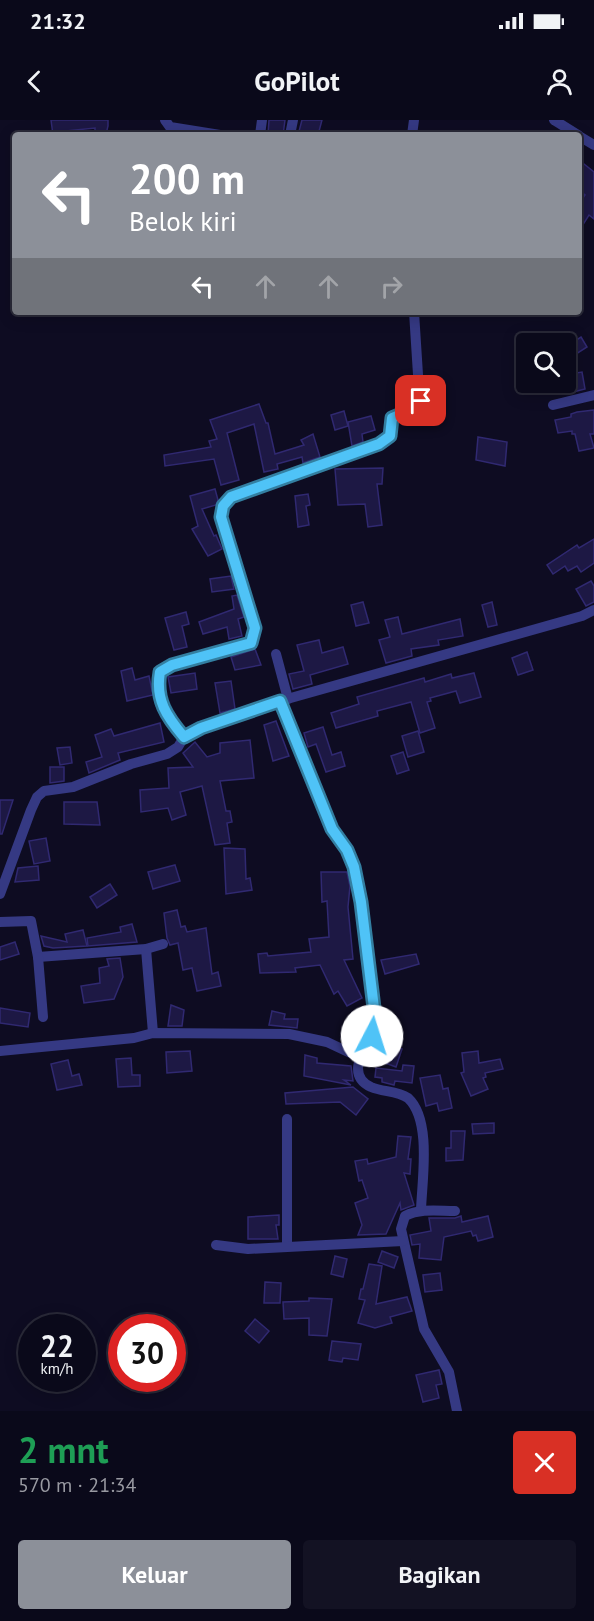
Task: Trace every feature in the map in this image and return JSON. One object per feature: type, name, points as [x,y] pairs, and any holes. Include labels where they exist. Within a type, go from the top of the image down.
[{"type":"street","points":[[165,120],[172,127],[202,132]]},
{"type":"street","points":[[554,120],[573,132]]},
{"type":"street","points":[[184,737],[160,704],[160,672],[172,665],[251,643],[254,638],[255,628],[221,517],[223,506],[231,497],[379,444],[390,436],[392,418],[420,406],[414,315]]},
{"type":"street","points":[[553,405],[594,395]]},
{"type":"street","points":[[0,894],[12,856],[40,793],[73,787],[131,764],[167,754],[178,747],[184,737],[201,728],[284,700],[582,616],[594,610]]},
{"type":"street","points":[[276,654],[284,700],[332,829],[347,850],[354,867],[361,902],[375,1023],[372,1036],[359,1058],[358,1071],[364,1082],[370,1086],[405,1095],[412,1101],[419,1114],[423,1153],[421,1210]]},
{"type":"street","points":[[0,852],[12,856]]},
{"type":"street","points":[[0,922],[31,921],[38,957],[43,1017]]},
{"type":"street","points":[[38,957],[146,949],[163,944]]},
{"type":"street","points":[[146,949],[153,1033]]},
{"type":"street","points":[[0,1051],[134,1038],[153,1033],[289,1034],[327,1042],[359,1058]]},
{"type":"street","points":[[287,1119],[287,1246]]},
{"type":"street","points":[[455,1211],[421,1210],[405,1216],[401,1227],[424,1329],[449,1372],[457,1411]]},
{"type":"street","points":[[216,1245],[241,1249],[403,1241]]},
{"type":"building","points":[[51,120],[108,120],[106,132],[95,132],[95,128],[53,132]]},
{"type":"building","points":[[269,120],[285,120],[283,132],[268,132]]},
{"type":"building","points":[[302,120],[322,120],[319,132],[299,132]]},
{"type":"building","points":[[582,162],[594,172],[594,219],[589,215],[582,226],[582,200],[585,195],[582,192]]},
{"type":"building","points":[[581,337],[587,347],[576,354],[576,340]]},
{"type":"building","points":[[582,372],[585,389],[576,391],[576,373]]},
{"type":"building","points":[[259,404],[266,423],[268,423],[275,454],[304,445],[301,440],[313,434],[320,457],[303,463],[302,457],[277,464],[278,469],[264,472],[254,424],[227,433],[239,480],[221,485],[214,459],[165,466],[164,455],[211,447],[209,441],[217,439],[210,420]]},
{"type":"building","points":[[594,410],[594,434],[590,434],[594,448],[579,451],[575,434],[572,434],[572,431],[558,433],[555,420],[571,417],[571,414],[577,412]]},
{"type":"building","points":[[344,411],[348,426],[335,430],[331,415]]},
{"type":"building","points":[[371,416],[375,430],[362,434],[363,442],[352,446],[348,422]]},
{"type":"building","points":[[478,437],[507,442],[505,466],[476,460]]},
{"type":"building","points":[[383,468],[382,484],[377,484],[382,525],[368,527],[365,504],[338,505],[335,469]]},
{"type":"building","points":[[215,489],[218,500],[216,505],[202,509],[222,549],[208,556],[192,529],[198,526],[190,496]]},
{"type":"building","points":[[308,494],[310,505],[306,506],[309,525],[298,527],[295,496]]},
{"type":"building","points":[[594,539],[594,563],[581,572],[577,566],[568,571],[565,566],[553,574],[547,565],[577,545],[579,548]]},
{"type":"building","points":[[231,576],[234,589],[212,592],[210,579]]},
{"type":"building","points":[[591,581],[594,586],[594,602],[586,606],[576,589]]},
{"type":"building","points":[[237,595],[244,617],[238,619],[242,636],[229,639],[227,627],[203,634],[199,622],[234,609],[232,596]]},
{"type":"building","points":[[363,602],[369,623],[356,626],[351,605]]},
{"type":"building","points":[[492,602],[497,625],[488,627],[482,605]]},
{"type":"building","points":[[186,612],[189,624],[182,626],[187,647],[174,650],[165,618]]},
{"type":"building","points":[[398,617],[402,634],[460,619],[463,636],[438,640],[439,645],[411,649],[412,656],[386,663],[379,640],[390,637],[385,620]]},
{"type":"building","points":[[319,640],[322,653],[343,647],[348,664],[310,675],[312,684],[293,689],[289,674],[304,671],[297,645]]},
{"type":"building","points":[[255,649],[261,665],[235,670],[231,657]]},
{"type":"building","points":[[527,652],[533,670],[518,675],[512,658]]},
{"type":"building","points":[[132,668],[135,680],[149,676],[153,695],[127,701],[121,671]]},
{"type":"building","points":[[195,673],[197,689],[171,693],[168,677]]},
{"type":"building","points":[[474,673],[481,697],[460,703],[456,691],[430,698],[431,701],[427,702],[435,728],[420,733],[411,702],[377,711],[378,716],[336,728],[331,713],[359,704],[357,697],[424,678],[425,682],[451,674],[452,678]]},
{"type":"building","points":[[231,681],[235,709],[220,713],[215,683]]},
{"type":"building","points":[[276,721],[289,756],[273,761],[264,725]]},
{"type":"building","points":[[160,723],[164,742],[118,753],[120,760],[89,773],[86,762],[102,757],[95,735],[111,729],[114,736]]},
{"type":"building","points":[[323,727],[332,755],[341,752],[345,766],[326,772],[316,744],[308,747],[304,733]]},
{"type":"building","points":[[418,731],[424,752],[408,757],[402,736]]},
{"type":"building","points":[[250,740],[254,778],[220,781],[226,811],[230,811],[232,822],[227,823],[230,843],[215,845],[202,786],[180,792],[186,815],[172,820],[168,808],[141,812],[140,790],[169,788],[168,768],[193,767],[183,753],[195,742],[207,757],[220,753],[220,743]]},
{"type":"building","points":[[70,747],[72,763],[60,765],[57,748]]},
{"type":"building","points":[[403,752],[409,770],[397,774],[391,756]]},
{"type":"building","points":[[50,767],[64,767],[64,781],[50,783]]},
{"type":"building","points":[[0,800],[13,800],[2,834],[0,834]]},
{"type":"building","points":[[64,802],[97,802],[100,825],[64,824]]},
{"type":"building","points":[[46,838],[50,861],[34,864],[29,841]]},
{"type":"building","points":[[224,848],[245,849],[246,879],[250,878],[252,890],[226,894]]},
{"type":"building","points":[[175,865],[180,881],[153,889],[148,872]]},
{"type":"building","points":[[38,866],[39,880],[15,882],[18,868]]},
{"type":"building","points":[[321,872],[347,872],[350,886],[348,907],[353,959],[344,960],[362,998],[347,1006],[338,991],[334,994],[320,965],[295,968],[296,972],[260,973],[258,954],[267,953],[268,956],[311,952],[309,939],[329,937],[327,901],[322,902]]},
{"type":"building","points":[[110,884],[117,895],[97,908],[90,897]]},
{"type":"building","points":[[177,910],[181,927],[185,926],[187,932],[206,928],[212,974],[218,972],[221,986],[197,991],[192,968],[183,970],[178,943],[170,945],[167,938],[164,913]]},
{"type":"building","points":[[132,924],[137,942],[88,946],[87,938],[121,932],[120,927]]},
{"type":"building","points":[[83,930],[87,946],[53,948],[44,946],[41,936],[67,942],[65,934]]},
{"type":"building","points":[[15,942],[19,954],[0,960],[0,947]]},
{"type":"building","points":[[416,954],[419,964],[385,974],[381,960]]},
{"type":"building","points":[[120,958],[123,977],[114,999],[84,1003],[81,986],[100,983],[99,968],[109,966],[107,959]]},
{"type":"building","points":[[171,1005],[184,1010],[182,1026],[168,1026]]},
{"type":"building","points":[[0,1008],[30,1013],[28,1027],[0,1023]]},
{"type":"building","points":[[272,1011],[285,1014],[284,1019],[298,1019],[297,1028],[269,1025]]},
{"type":"building","points":[[383,1043],[402,1049],[396,1067],[377,1060]]},
{"type":"building","points":[[190,1051],[192,1071],[167,1073],[166,1052]]},
{"type":"building","points":[[478,1051],[479,1063],[500,1059],[503,1069],[485,1073],[486,1077],[483,1078],[488,1089],[471,1096],[461,1073],[464,1072],[462,1053]]},
{"type":"building","points":[[305,1055],[317,1058],[317,1063],[351,1066],[353,1081],[344,1080],[351,1085],[304,1076]]},
{"type":"building","points":[[131,1058],[132,1075],[140,1075],[140,1086],[118,1087],[116,1059]]},
{"type":"building","points":[[68,1060],[72,1076],[79,1074],[82,1085],[57,1090],[51,1064]]},
{"type":"building","points":[[403,1065],[414,1066],[412,1083],[395,1081],[394,1085],[382,1082],[382,1078],[375,1077],[376,1068],[402,1071]]},
{"type":"building","points":[[440,1075],[443,1089],[448,1088],[452,1108],[439,1111],[437,1103],[426,1106],[420,1078]]},
{"type":"building","points":[[353,1087],[368,1099],[356,1115],[340,1102],[286,1104],[285,1093]]},
{"type":"building","points":[[494,1123],[494,1133],[473,1134],[472,1124]]},
{"type":"building","points":[[451,1131],[465,1131],[463,1160],[446,1161],[446,1148],[451,1148]]},
{"type":"building","points":[[398,1136],[411,1137],[408,1159],[411,1159],[410,1174],[404,1173],[414,1205],[401,1210],[400,1203],[386,1234],[358,1235],[362,1225],[355,1203],[368,1198],[362,1180],[359,1181],[355,1161],[367,1159],[368,1164],[396,1157]]},
{"type":"building","points":[[279,1215],[279,1225],[276,1225],[278,1239],[248,1239],[248,1217]]},
{"type":"building","points":[[461,1216],[462,1222],[488,1216],[493,1237],[478,1241],[476,1235],[473,1236],[471,1231],[444,1237],[441,1260],[419,1258],[420,1244],[412,1245],[410,1235],[431,1231],[429,1218]]},
{"type":"building","points":[[382,1251],[398,1257],[394,1268],[378,1262]]},
{"type":"building","points":[[335,1256],[347,1259],[343,1277],[331,1274]]},
{"type":"building","points":[[369,1264],[382,1266],[376,1304],[407,1297],[412,1311],[390,1317],[392,1323],[375,1328],[358,1323],[365,1300],[359,1299]]},
{"type":"building","points":[[440,1273],[442,1290],[425,1292],[423,1275]]},
{"type":"building","points":[[265,1282],[281,1283],[280,1303],[264,1303]]},
{"type":"building","points":[[309,1298],[332,1299],[327,1336],[309,1335],[309,1318],[284,1319],[283,1302],[309,1301]]},
{"type":"building","points":[[255,1319],[269,1331],[259,1343],[245,1331]]},
{"type":"building","points":[[332,1341],[361,1344],[358,1360],[343,1358],[342,1362],[329,1360]]},
{"type":"building","points":[[439,1370],[442,1384],[436,1385],[439,1398],[423,1402],[416,1375]]},
{"type":"route","points":[[372,1036],[375,1023],[374,1008],[361,902],[354,867],[347,850],[332,829],[280,701],[201,728],[184,737],[160,704],[158,682],[160,672],[172,665],[251,643],[254,638],[255,628],[221,517],[223,506],[231,497],[379,444],[390,436],[392,418],[420,406],[421,401]]}]
